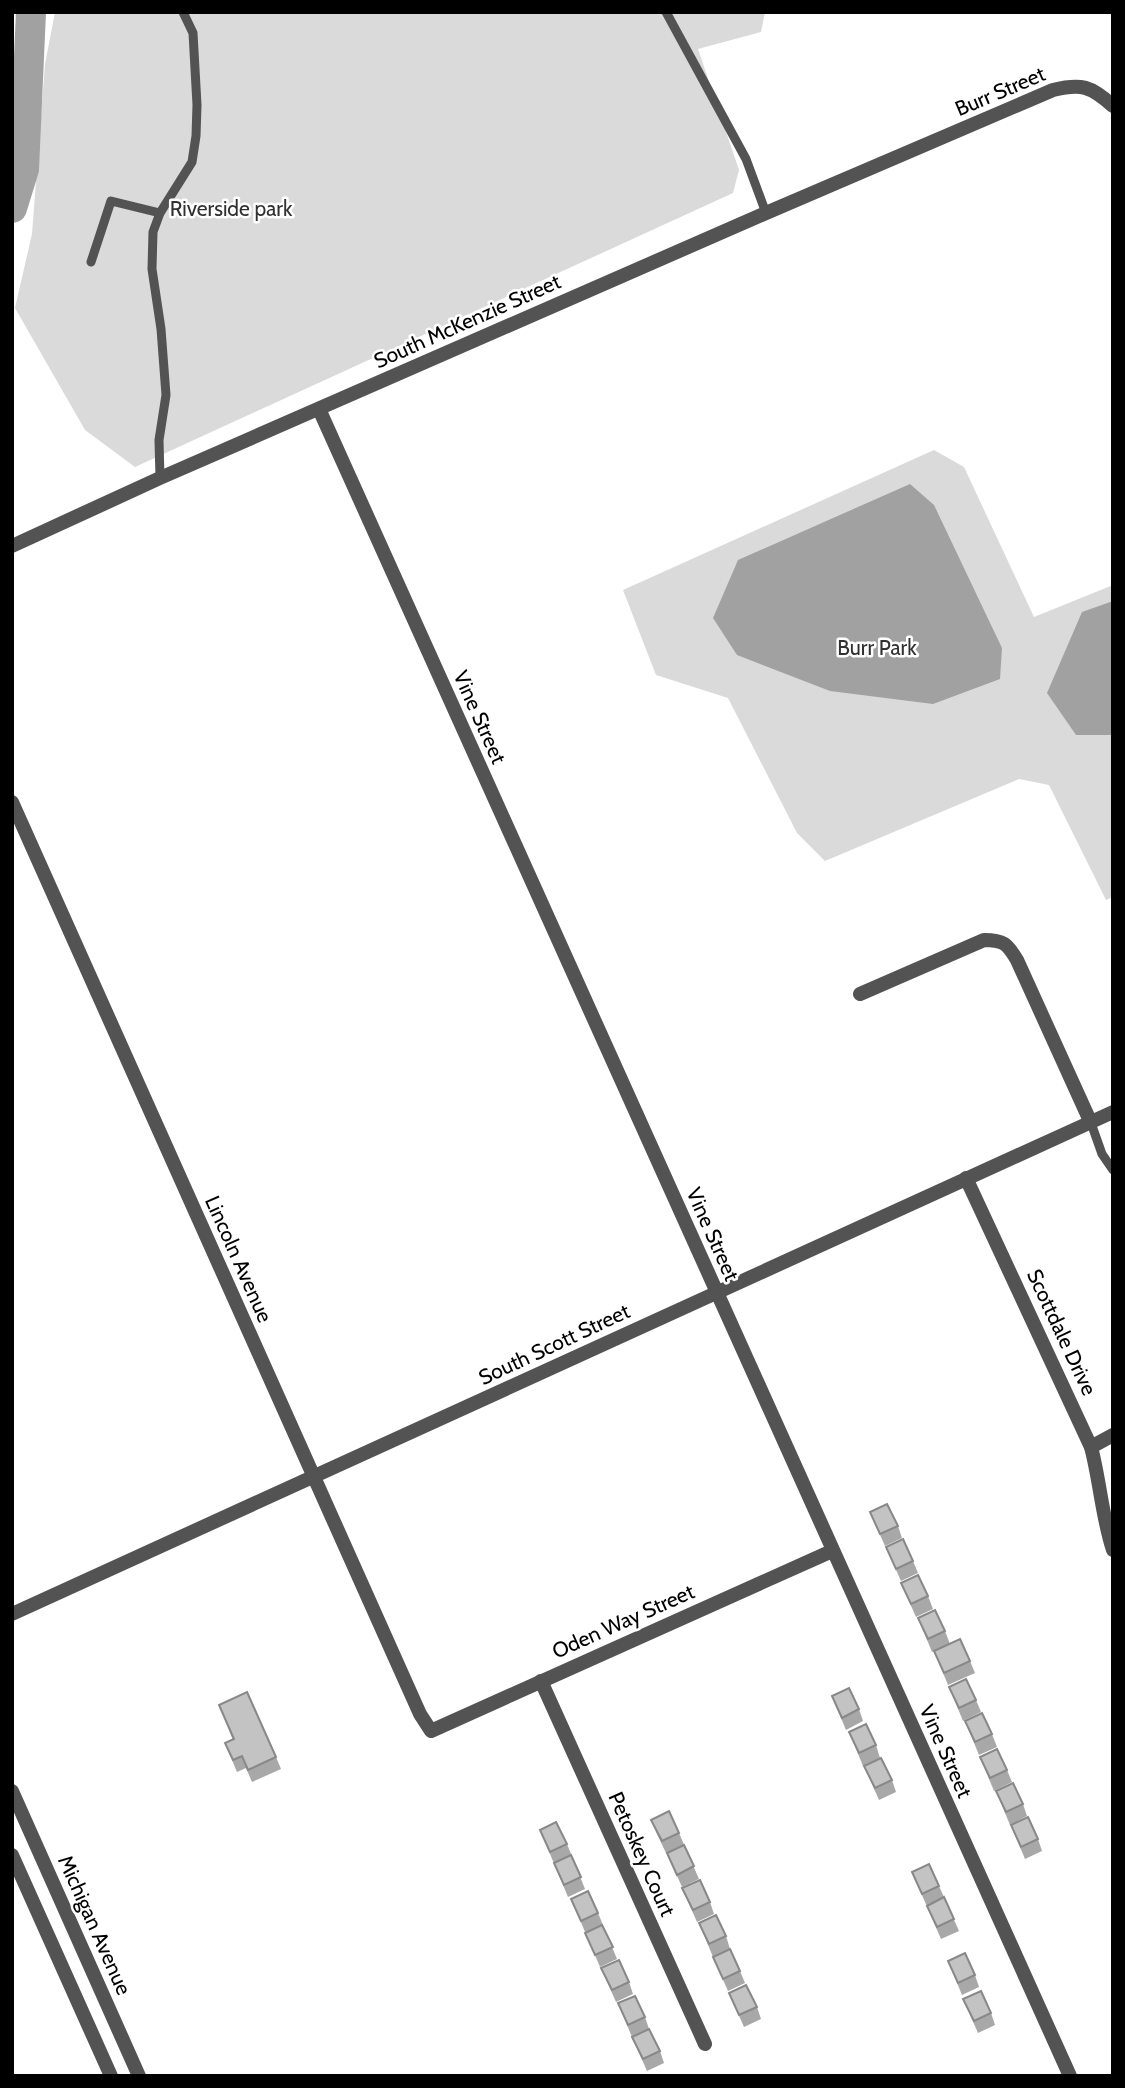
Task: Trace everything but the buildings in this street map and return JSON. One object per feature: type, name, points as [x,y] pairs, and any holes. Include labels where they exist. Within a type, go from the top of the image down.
[{"type":"street","name":"Burr Street","points":[[940,139],[1053,90],[1069,86],[1094,90],[1113,106]]},
{"type":"street","name":"South McKenzie Street","points":[[12,546],[160,478],[940,139]]},
{"type":"street","name":"Vine Street","points":[[319,409],[1070,2076]]},
{"type":"street","name":"Lincoln Avenue","points":[[12,802],[420,1714],[431,1731]]},
{"type":"street","points":[[860,994],[984,940],[999,940],[1009,947],[1017,960],[1091,1123]]},
{"type":"street","name":"South Scott Street","points":[[12,1614],[1113,1112]]},
{"type":"street","name":"Scottdale Drive","points":[[966,1178],[1091,1447],[1113,1550]]},
{"type":"street","points":[[1091,1447],[1113,1436]]},
{"type":"street","name":"Oden Way Street","points":[[431,1731],[832,1551]]},
{"type":"street","name":"Petoskey Court","points":[[541,1681],[705,2044]]},
{"type":"street","name":"Michigan Avenue","points":[[12,1791],[139,2076]]},
{"type":"street","points":[[12,1855],[111,2076]]},
{"type":"lane","points":[[160,478],[159,440],[166,395],[161,329],[152,269],[153,232],[160,213],[192,162],[196,136],[193,33],[183,12]]},
{"type":"lane","points":[[666,12],[746,159],[766,213]]},
{"type":"lane","points":[[91,262],[111,201],[160,213]]},
{"type":"lane","points":[[1091,1123],[1102,1154],[1113,1170]]},
{"type":"green space","name":"Riverside park","points":[[55,12],[765,12],[761,32],[698,49],[739,170],[733,193],[135,467],[85,430],[15,308],[32,234],[45,64]]},
{"type":"green space","name":"Burr Park","points":[[934,450],[964,467],[1034,617],[1113,585],[1113,897],[1106,900],[1049,785],[1019,779],[825,861],[797,833],[728,698],[656,675],[623,590]]},
{"type":"shaded area","points":[[910,484],[934,505],[1002,648],[1000,679],[933,704],[830,691],[737,655],[713,618],[738,560]]},
{"type":"shaded area","points":[[1113,601],[1113,735],[1076,735],[1047,693],[1082,612]]},
{"type":"waterway","points":[[12,208],[24,169],[31,12]]}]
